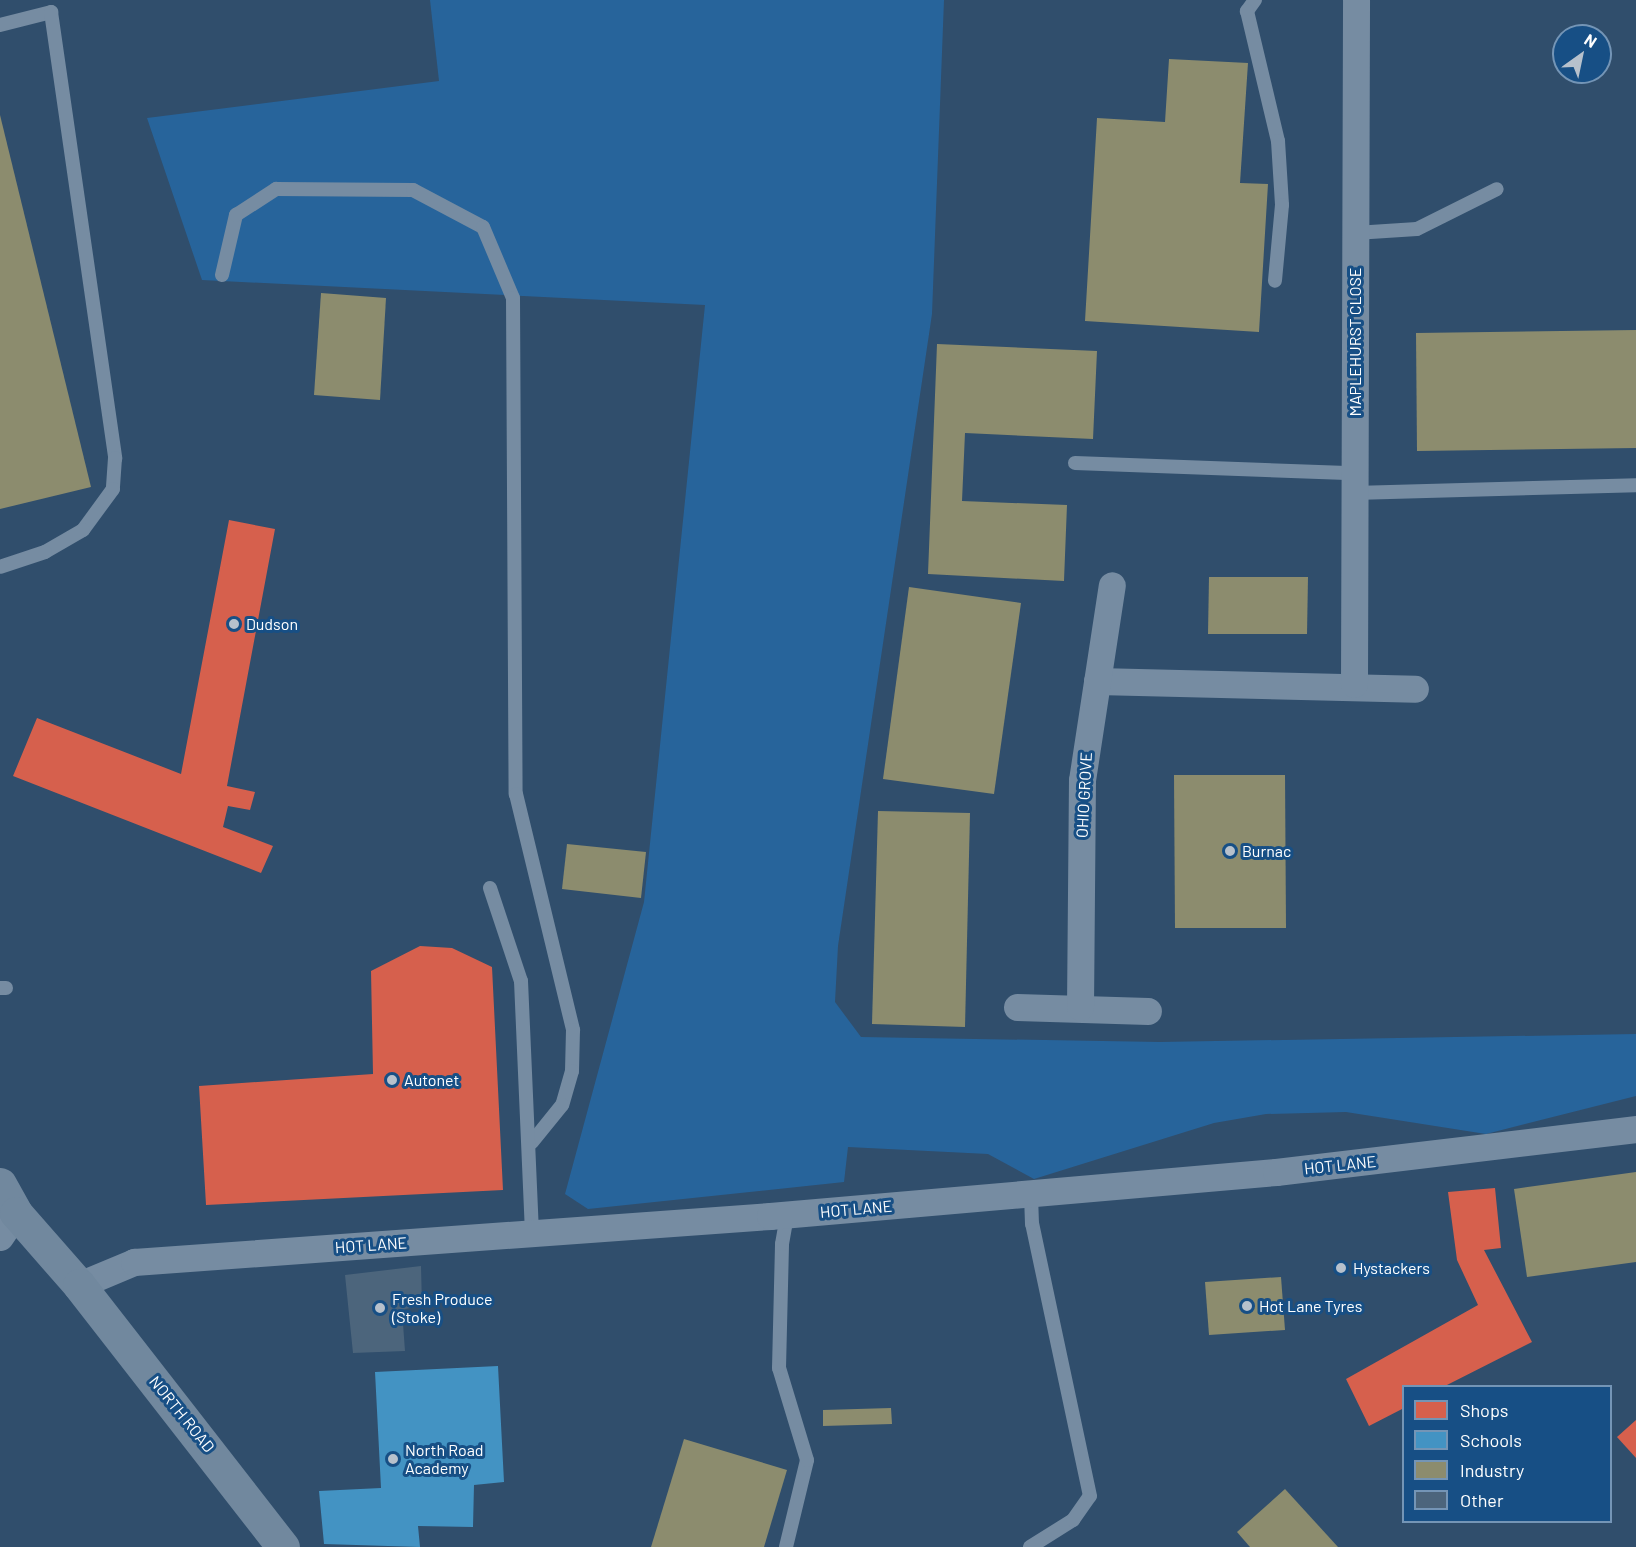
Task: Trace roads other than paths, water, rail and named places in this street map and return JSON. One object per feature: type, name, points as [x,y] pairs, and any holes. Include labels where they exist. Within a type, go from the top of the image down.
[{"type":"main road","name":"NORTH ROAD","points":[[0,1184],[8,1225],[79,1284],[283,1547]]},
{"type":"street","name":"MAPLEHURST CLOSE","points":[[1354,684],[1356,0]]},
{"type":"street","name":"OHIO GROVE","points":[[1080,1007],[1082,780],[1112,585]]},
{"type":"street","points":[[1097,681],[1354,684],[1415,689]]},
{"type":"street","points":[[1017,1007],[1080,1007],[1148,1011]]},
{"type":"street","name":"HOT LANE","points":[[79,1284],[134,1262],[787,1215],[1276,1172],[1636,1129]]},
{"type":"lane","points":[[1255,0],[1247,11],[1278,141],[1282,205],[1275,281]]},
{"type":"lane","points":[[0,25],[53,6],[115,458],[113,489],[83,530],[45,552],[0,567]]},
{"type":"lane","points":[[222,275],[236,215],[276,189],[413,190],[483,227],[513,298],[516,794],[573,1030],[572,1071],[562,1105],[532,1142]]},
{"type":"lane","points":[[1355,233],[1417,229],[1497,189]]},
{"type":"lane","points":[[1075,463],[1354,483],[1636,485]]},
{"type":"lane","points":[[490,888],[521,981],[532,1142],[532,1233]]},
{"type":"lane","points":[[1030,1547],[1073,1520],[1090,1496],[1032,1224],[1031,1193]]},
{"type":"lane","points":[[786,1547],[807,1460],[779,1368],[787,1215]]},
{"type":"place","name":"Dudson","points":[[234,624]]},
{"type":"place","name":"Burnac","points":[[1230,851]]},
{"type":"place","name":"Autonet","points":[[392,1080]]},
{"type":"place","name":"Hystackers","points":[[1341,1268]]},
{"type":"place","name":"Hot Lane Tyres","points":[[1247,1306]]},
{"type":"place","name":"Fresh Produce (Stoke)","points":[[380,1308]]},
{"type":"place","name":"North Road Academy","points":[[393,1459]]}]
